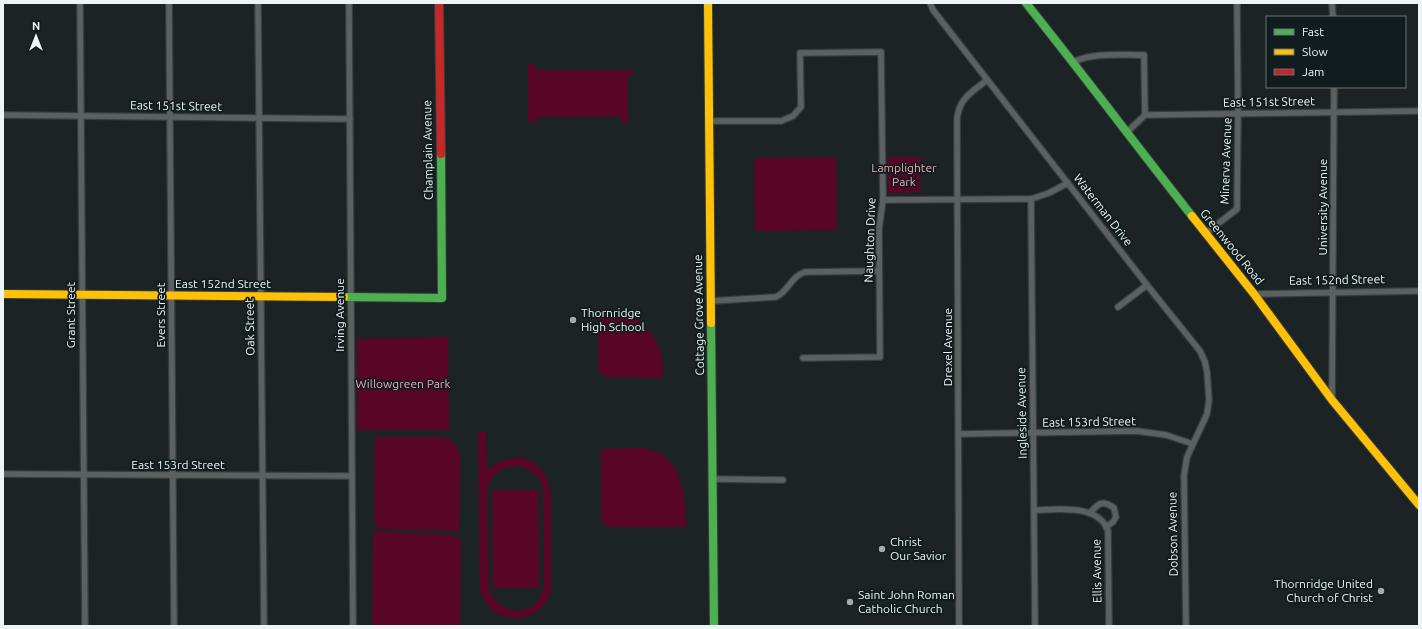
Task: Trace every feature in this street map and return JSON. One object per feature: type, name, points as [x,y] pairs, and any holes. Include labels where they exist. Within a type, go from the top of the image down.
[{"type":"street","name":"Grant Street","points":[[80,3],[85,626]]},
{"type":"street","name":"Evers Street","points":[[169,3],[174,626]]},
{"type":"street","name":"Oak Street","points":[[258,3],[264,626]]},
{"type":"street","name":"Irving Avenue","points":[[349,3],[353,626]]},
{"type":"street","name":"Champlain Avenue","points":[[439,3],[442,298]]},
{"type":"street","name":"Cottage Grove Avenue","points":[[708,3],[714,626]]},
{"type":"street","name":"Waterman Drive","points":[[930,3],[933,10],[987,80],[1200,351],[1205,362],[1209,387],[1207,414],[1199,434],[1193,444]]},
{"type":"street","name":"Greenwood Road","points":[[1026,3],[1073,62],[1126,133],[1254,294],[1332,400],[1419,505]]},
{"type":"street","name":"Minerva Avenue","points":[[1206,233],[1237,209],[1237,3]]},
{"type":"street","points":[[1332,3],[1333,16]]},
{"type":"street","name":"Naughton Drive","points":[[709,121],[781,121],[793,116],[801,107],[800,53],[881,52],[883,200],[879,230],[880,357],[803,358]]},
{"type":"street","points":[[1073,62],[1082,58],[1095,56],[1144,55],[1145,115],[1126,133]]},
{"type":"street","name":"Drexel Avenue","points":[[959,626],[958,111],[966,96],[987,80]]},
{"type":"street","name":"University Avenue","points":[[1332,400],[1334,292],[1334,88]]},
{"type":"street","name":"East 151st Street","points":[[1145,115],[1419,111]]},
{"type":"street","name":"East 151st Street","points":[[3,115],[350,119]]},
{"type":"street","points":[[883,200],[1031,199],[1049,193],[1068,183]]},
{"type":"street","name":"Ingleside Avenue","points":[[1031,199],[1035,626]]},
{"type":"street","points":[[711,301],[776,296],[782,294],[793,278],[798,274],[805,272],[879,271]]},
{"type":"street","points":[[1118,307],[1147,285]]},
{"type":"street","name":"East 152nd Street","points":[[1254,294],[1419,291]]},
{"type":"street","name":"East 152nd Street","points":[[3,294],[442,298]]},
{"type":"street","name":"East 153rd Street","points":[[959,434],[1153,432],[1181,439],[1193,444]]},
{"type":"street","name":"Dobson Avenue","points":[[1186,626],[1184,485],[1187,457],[1193,444]]},
{"type":"street","name":"East 153rd Street","points":[[3,474],[352,476]]},
{"type":"street","points":[[712,479],[782,480]]},
{"type":"street","points":[[1034,510],[1077,510],[1090,513],[1098,504],[1109,504],[1114,508],[1116,517],[1113,522],[1106,527]]},
{"type":"street","name":"Ellis Avenue","points":[[1090,513],[1099,520],[1108,531],[1109,626]]},
{"type":"green space","points":[[528,64],[535,64],[535,70],[633,70],[633,75],[628,75],[628,123],[621,123],[621,116],[537,117],[537,122],[528,122]]},
{"type":"green space","points":[[836,157],[837,230],[755,231],[754,158]]},
{"type":"green space","name":"Lamplighter Park","points":[[888,157],[920,157],[920,192],[888,193]]},
{"type":"green space","points":[[599,311],[618,312],[638,321],[646,328],[653,336],[658,346],[663,367],[662,378],[606,377],[598,370]]},
{"type":"green space","name":"Willowgreen Park","points":[[448,337],[449,430],[357,430],[357,339]]},
{"type":"green space","points":[[478,432],[486,432],[487,471],[497,463],[508,459],[518,458],[528,460],[536,465],[543,472],[548,482],[551,495],[551,592],[545,604],[536,612],[524,617],[512,618],[501,615],[491,609],[483,599],[480,585]],"holes":[[[510,467],[521,467],[533,472],[539,479],[543,488],[544,583],[541,594],[536,602],[529,608],[512,610],[503,607],[495,600],[489,591],[487,495],[490,483],[496,474]]]},
{"type":"green space","points":[[375,437],[444,437],[455,443],[460,455],[459,531],[380,529],[374,523]]},
{"type":"green space","points":[[642,448],[663,455],[676,470],[680,479],[684,498],[686,527],[608,527],[601,521],[601,449]]},
{"type":"green space","points":[[492,490],[538,490],[539,588],[493,588]]},
{"type":"green space","points":[[373,531],[452,535],[461,539],[460,626],[372,625]]},
{"type":"traffic: fast","points":[[1026,3],[1192,216]]},
{"type":"traffic: fast","points":[[344,297],[442,298],[441,154]]},
{"type":"traffic: fast","points":[[711,323],[714,626]]},
{"type":"traffic: slow","points":[[708,3],[711,323]]},
{"type":"traffic: slow","points":[[1192,216],[1254,294],[1332,400],[1419,505]]},
{"type":"traffic: slow","points":[[3,294],[344,297]]},
{"type":"traffic: jam","points":[[439,3],[441,154]]},
{"type":"place","name":"Thornridge High School","points":[[573,320]]},
{"type":"place","name":"Christ Our Savior","points":[[882,549]]},
{"type":"place","name":"Thornridge United Church of Christ","points":[[1381,591]]},
{"type":"place","name":"Saint John Roman Catholic Church","points":[[850,602]]}]
